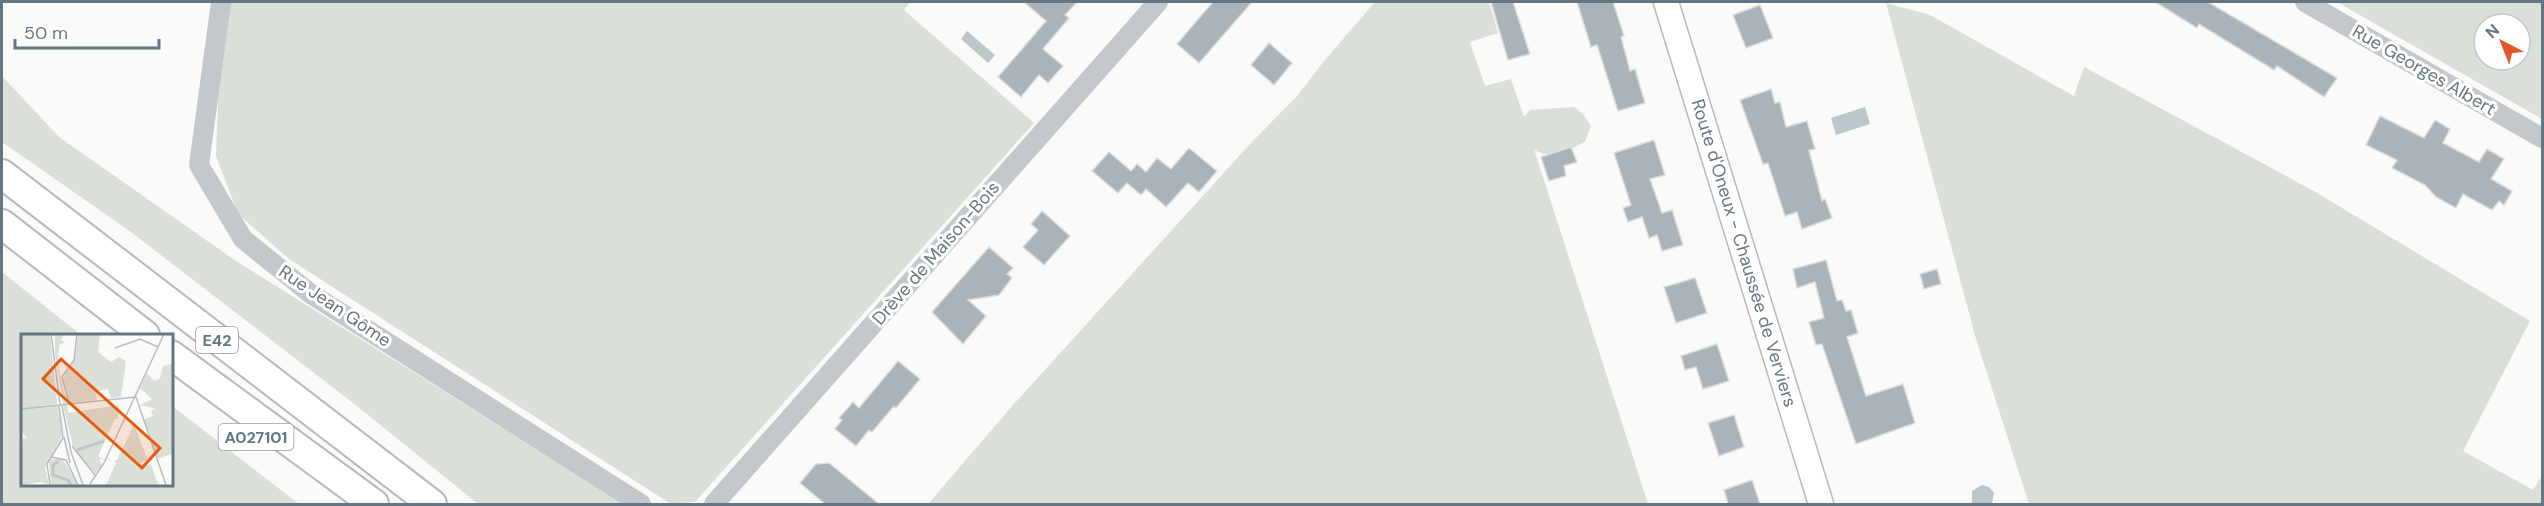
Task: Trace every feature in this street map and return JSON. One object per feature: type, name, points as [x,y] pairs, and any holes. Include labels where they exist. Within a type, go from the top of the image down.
[{"type":"highway","name":"E42","points":[[2,174],[432,504]]},
{"type":"highway","points":[[2,225],[129,334]]},
{"type":"highway","points":[[2,225],[144,334]]},
{"type":"highway","name":"E42","points":[[172,356],[374,504]]},
{"type":"highway","name":"A027101","points":[[172,371],[342,504]]},
{"type":"main road","name":"Route d'Oneux - Chaussée de Verviers","points":[[1666,2],[1821,504]]},
{"type":"street","name":"Rue Jean Gôme","points":[[221,2],[199,165],[243,239],[311,294],[641,504]]},
{"type":"street","name":"Drève de Maison-Bois","points":[[714,504],[1158,2]]},
{"type":"street","name":"Rue Georges Albert","points":[[2305,2],[2542,138]]},
{"type":"shaded area","points":[[229,2],[910,2],[904,10],[1034,123],[695,502],[671,504],[289,259],[238,214],[216,156],[219,77]]},
{"type":"shaded area","points":[[1375,2],[1489,2],[1498,33],[1470,42],[1485,86],[1511,79],[1524,117],[1530,110],[1574,107],[1583,114],[1591,126],[1585,142],[1566,151],[1546,154],[1534,149],[1648,504],[928,504],[1013,405],[1250,144],[1298,95]]},
{"type":"shaded area","points":[[2337,2],[2542,2],[2542,119]]},
{"type":"shaded area","points":[[1886,3],[1930,15],[2074,96],[2084,67],[2312,190],[2530,321],[2463,451],[2533,490],[2542,476],[2542,504],[2029,504],[1976,339]]},
{"type":"shaded area","points":[[967,31],[995,55],[988,63],[961,39]]},
{"type":"shaded area","points":[[2,76],[59,137],[236,261],[624,504],[478,504],[357,406],[131,232],[2,142]]},
{"type":"shaded area","points":[[1865,107],[1870,124],[1836,135],[1831,118]]},
{"type":"shaded area","points":[[2,272],[80,334],[21,334],[21,485],[172,485],[172,406],[299,504],[2,504]]},
{"type":"shaded area","points":[[1982,485],[1989,487],[1994,493],[1992,504],[1972,503],[1972,491]]},
{"type":"building","points":[[1024,2],[1077,2],[1065,15],[1069,18],[1043,49],[1063,66],[1048,83],[1039,75],[1021,97],[998,77],[1046,21]]},
{"type":"building","points":[[1213,2],[1252,2],[1199,63],[1177,44]]},
{"type":"building","points":[[1491,2],[1513,2],[1530,54],[1508,60]]},
{"type":"building","points":[[1577,2],[1613,2],[1624,36],[1621,37],[1630,71],[1635,69],[1645,103],[1618,111],[1597,45],[1591,47]]},
{"type":"building","points":[[2155,2],[2208,2],[2337,78],[2324,97],[2277,66],[2274,70],[2199,24],[2197,28]]},
{"type":"building","points":[[1760,5],[1773,38],[1746,48],[1733,15]]},
{"type":"building","points":[[1269,43],[1292,63],[1274,85],[1251,65]]},
{"type":"building","points":[[1771,89],[1775,103],[1780,102],[1786,127],[1807,121],[1815,149],[1809,150],[1822,201],[1825,199],[1832,218],[1802,229],[1797,212],[1785,216],[1768,163],[1763,164],[1740,100]]},
{"type":"building","points":[[2380,116],[2424,138],[2435,120],[2450,129],[2443,143],[2479,162],[2487,149],[2504,159],[2491,179],[2512,191],[2504,205],[2499,201],[2492,210],[2463,194],[2456,208],[2436,197],[2425,185],[2392,168],[2397,160],[2366,145]]},
{"type":"building","points":[[1654,140],[1665,175],[1650,179],[1662,213],[1672,210],[1683,245],[1662,251],[1657,235],[1649,238],[1642,217],[1628,222],[1623,208],[1631,205],[1614,153]]},
{"type":"building","points":[[1571,147],[1577,162],[1564,166],[1566,176],[1549,181],[1541,157]]},
{"type":"building","points":[[1189,148],[1217,171],[1199,192],[1188,183],[1166,207],[1146,189],[1141,195],[1127,183],[1118,193],[1092,171],[1109,152],[1131,171],[1137,164],[1146,172],[1157,158],[1171,169]]},
{"type":"building","points":[[1042,211],[1070,236],[1044,265],[1023,247],[1038,230],[1031,224]]},
{"type":"building","points":[[989,247],[1013,268],[1007,274],[1012,278],[999,295],[968,300],[986,316],[963,344],[932,312]]},
{"type":"building","points":[[1826,260],[1837,301],[1842,300],[1846,311],[1851,310],[1858,333],[1847,337],[1866,396],[1903,384],[1915,423],[1856,444],[1822,344],[1816,345],[1809,322],[1824,318],[1815,282],[1797,288],[1793,269]]},
{"type":"building","points":[[1937,269],[1941,284],[1924,289],[1920,274]]},
{"type":"building","points":[[1695,278],[1707,313],[1676,323],[1664,287]]},
{"type":"building","points":[[1717,344],[1729,381],[1703,389],[1696,367],[1685,370],[1681,356]]},
{"type":"building","points":[[898,361],[920,379],[896,408],[894,406],[872,432],[869,430],[856,446],[835,429],[842,420],[839,418],[853,402],[859,408]]},
{"type":"building","points":[[1734,415],[1744,447],[1719,456],[1708,423]]},
{"type":"building","points":[[829,463],[879,504],[825,504],[800,483],[816,464]]},
{"type":"building","points":[[1752,480],[1760,504],[1728,504],[1724,490]]}]
